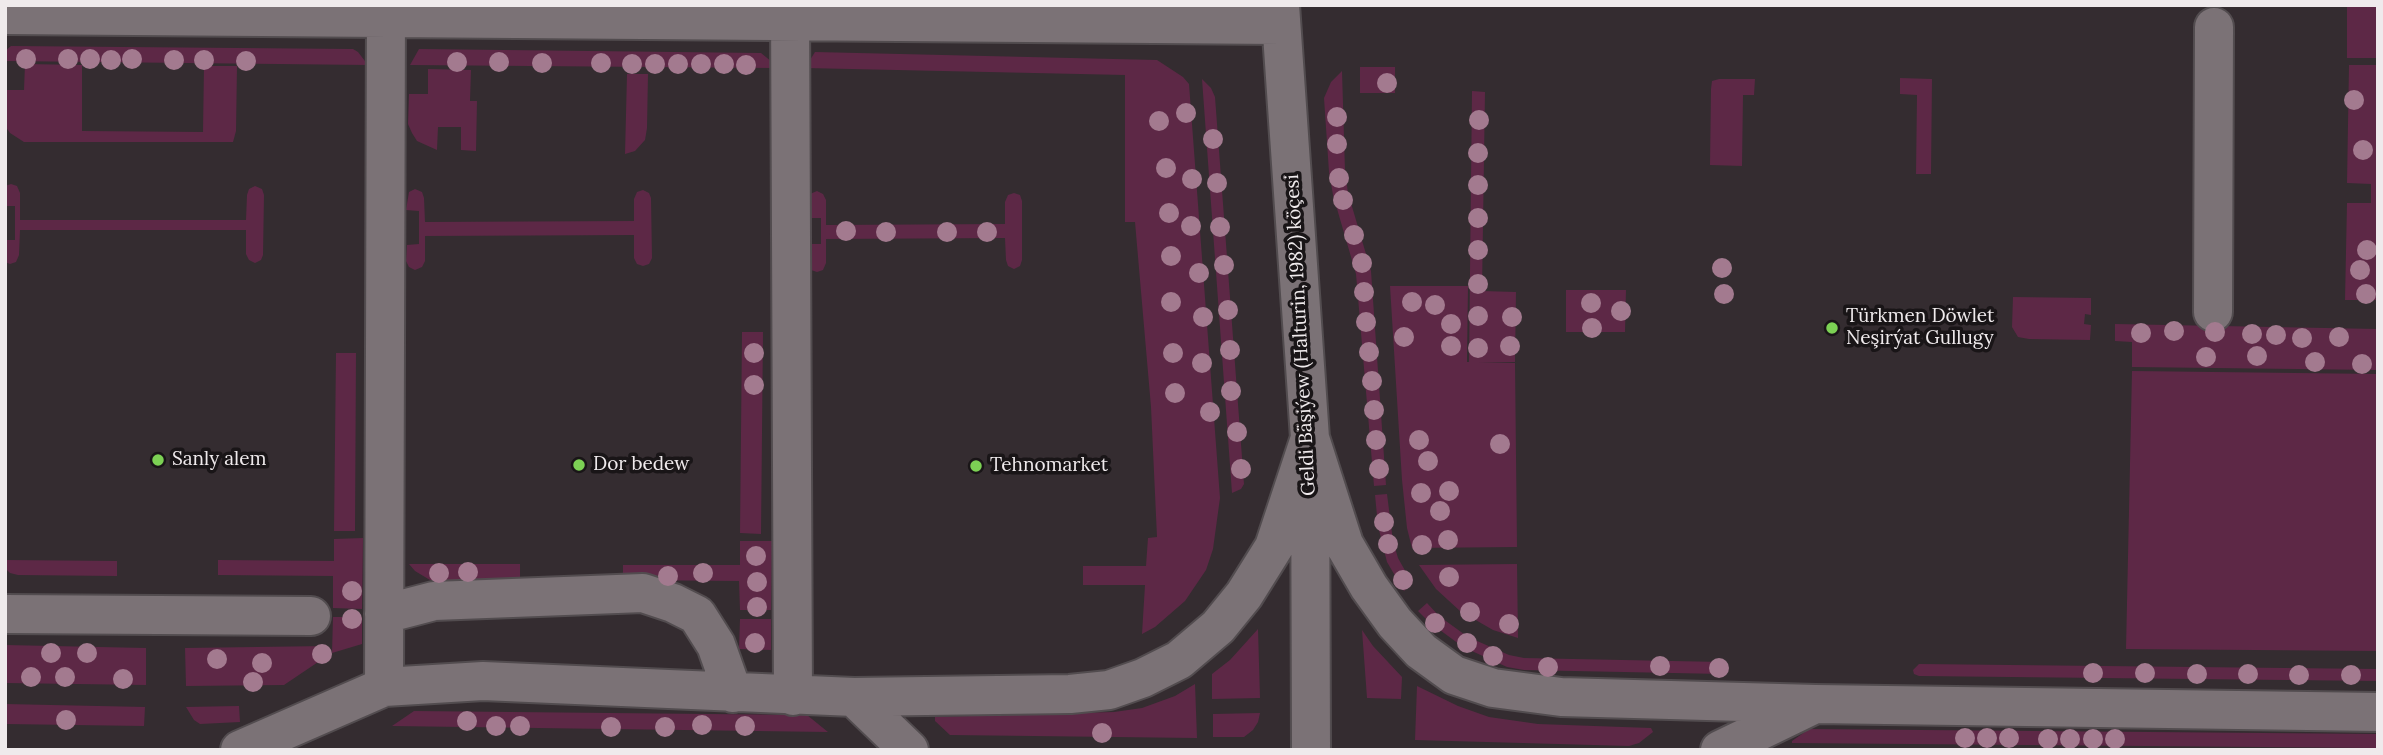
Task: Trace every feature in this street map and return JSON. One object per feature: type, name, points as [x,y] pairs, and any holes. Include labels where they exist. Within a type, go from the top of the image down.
[{"type":"street","points":[[384,687],[386,11]]},
{"type":"street","points":[[5,15],[386,11],[1280,15]]},
{"type":"street","points":[[790,13],[793,696]]},
{"type":"street","name":"Geldi Bäşiýew (Halturin, 1982) köçesi","points":[[1280,15],[1310,438],[1311,750]]},
{"type":"street","points":[[2213,312],[2214,27]]},
{"type":"street","points":[[240,750],[384,687],[484,681],[854,697],[1070,694],[1109,690],[1143,678],[1179,660],[1218,627],[1244,595],[1274,547],[1310,438]]},
{"type":"street","points":[[1310,438],[1344,544],[1369,587],[1395,623],[1421,651],[1454,675],[1493,688],[1562,697],[1816,704],[2378,712]]},
{"type":"street","points":[[384,614],[434,601],[643,593],[697,615],[716,645],[733,693]]},
{"type":"street","points":[[5,614],[311,616]]},
{"type":"street","points":[[854,697],[909,750]]},
{"type":"street","points":[[1720,750],[1816,704]]},
{"type":"shaded area","points":[[2347,5],[2378,5],[2378,58],[2347,58]]},
{"type":"shaded area","points":[[11,46],[353,49],[368,65],[5,61],[5,51]]},
{"type":"shaded area","points":[[419,49],[761,53],[772,62],[773,68],[410,65]]},
{"type":"shaded area","points":[[815,52],[1157,60],[1189,84],[1220,498],[1213,549],[1206,570],[1185,601],[1155,627],[1142,634],[1145,585],[1083,585],[1083,566],[1146,566],[1148,538],[1157,537],[1151,407],[1135,222],[1125,222],[1125,75],[805,68]]},
{"type":"shaded area","points":[[25,64],[82,65],[82,131],[203,132],[204,66],[237,66],[236,131],[233,142],[24,142],[10,133],[5,126],[5,90],[24,90]]},
{"type":"shaded area","points":[[2349,65],[2378,65],[2378,300],[2345,300],[2347,203],[2371,203],[2371,184],[2347,183]]},
{"type":"shaded area","points":[[1360,67],[1395,67],[1395,93],[1360,93]]},
{"type":"shaded area","points":[[428,69],[471,70],[470,101],[477,101],[476,151],[461,150],[461,127],[438,127],[437,150],[417,141],[412,133],[408,124],[409,94],[428,94]]},
{"type":"shaded area","points":[[1342,71],[1348,193],[1371,271],[1386,485],[1374,486],[1356,274],[1329,172],[1324,98],[1331,82]]},
{"type":"shaded area","points":[[627,74],[648,74],[647,128],[645,140],[635,151],[625,154]]},
{"type":"shaded area","points":[[1900,78],[1932,79],[1931,174],[1916,174],[1917,95],[1900,94]]},
{"type":"shaded area","points":[[1202,79],[1215,97],[1244,484],[1241,489],[1232,493]]},
{"type":"shaded area","points":[[1755,79],[1754,95],[1743,95],[1742,166],[1710,165],[1711,89],[1712,81]]},
{"type":"shaded area","points":[[1472,91],[1485,92],[1482,291],[1516,292],[1515,362],[1479,362],[1515,363],[1517,547],[1412,548],[1402,480],[1390,286],[1468,286],[1469,362]]},
{"type":"shaded area","points":[[5,186],[17,186],[20,193],[20,220],[246,220],[247,195],[249,189],[255,186],[262,189],[264,195],[263,255],[261,260],[255,263],[249,260],[246,254],[246,230],[20,230],[19,255],[16,262],[10,264],[5,262],[5,240],[15,240],[15,206],[5,206]]},
{"type":"shaded area","points":[[415,189],[422,192],[424,198],[425,222],[634,221],[634,199],[637,192],[643,190],[649,193],[651,198],[652,258],[649,264],[637,264],[634,258],[634,235],[425,236],[425,261],[422,267],[415,270],[409,267],[406,261],[407,245],[419,244],[419,211],[406,210],[409,192]]},
{"type":"shaded area","points":[[817,191],[823,194],[826,200],[826,225],[1005,224],[1005,202],[1008,195],[1020,195],[1020,266],[1014,269],[1008,266],[1005,238],[826,239],[826,263],[823,270],[811,270],[807,263],[808,244],[821,244],[821,218],[807,218],[808,200],[810,194]]},
{"type":"shaded area","points":[[1566,290],[1626,290],[1625,332],[1566,332]]},
{"type":"shaded area","points":[[2013,297],[2091,298],[2091,315],[2085,314],[2084,324],[2091,325],[2090,340],[2018,337],[2012,327]]},
{"type":"shaded area","points":[[2115,324],[2378,329],[2378,370],[2132,367],[2132,342],[2115,341]]},
{"type":"shaded area","points":[[742,332],[763,332],[761,534],[740,533]]},
{"type":"shaded area","points":[[336,353],[356,353],[355,531],[334,531]]},
{"type":"shaded area","points":[[2132,371],[2378,374],[2378,651],[2126,649]]},
{"type":"shaded area","points":[[1387,494],[1393,541],[1398,558],[1412,583],[1404,591],[1387,562],[1378,526],[1375,495]]},
{"type":"shaded area","points":[[363,538],[362,609],[333,608],[333,576],[218,575],[218,560],[334,561],[334,539]]},
{"type":"shaded area","points":[[740,541],[772,541],[771,610],[740,610],[739,581],[623,580],[623,565],[740,565]]},
{"type":"shaded area","points":[[5,560],[117,561],[117,576],[18,575],[5,568]]},
{"type":"shaded area","points":[[409,564],[520,564],[520,580],[430,580]]},
{"type":"shaded area","points":[[1517,564],[1518,638],[1493,630],[1460,611],[1436,589],[1419,565]]},
{"type":"shaded area","points":[[1427,603],[1439,616],[1468,637],[1509,655],[1524,658],[1722,662],[1727,664],[1728,668],[1722,674],[1524,670],[1507,667],[1463,647],[1429,622],[1418,611]]},
{"type":"shaded area","points":[[333,617],[362,617],[362,644],[332,653]]},
{"type":"shaded area","points":[[740,619],[771,619],[771,650],[739,649]]},
{"type":"shaded area","points":[[1258,629],[1260,698],[1212,699],[1212,674],[1230,660]]},
{"type":"shaded area","points":[[1362,630],[1402,677],[1401,699],[1367,698]]},
{"type":"shaded area","points":[[5,645],[146,648],[146,685],[5,683]]},
{"type":"shaded area","points":[[327,646],[327,656],[284,685],[186,686],[185,648]]},
{"type":"shaded area","points":[[1919,664],[2378,669],[2378,681],[1919,676],[1914,674],[1913,670]]},
{"type":"shaded area","points":[[1195,684],[1197,738],[950,735],[935,721],[935,717],[1114,712],[1142,708],[1175,696]]},
{"type":"shaded area","points":[[1417,686],[1458,706],[1489,717],[1538,724],[1651,728],[1653,732],[1639,743],[1629,746],[1415,740]]},
{"type":"shaded area","points":[[5,704],[145,707],[144,726],[5,724]]},
{"type":"shaded area","points":[[239,706],[240,722],[200,724],[186,707]]},
{"type":"shaded area","points":[[414,711],[807,715],[828,732],[392,726]]},
{"type":"shaded area","points":[[1260,713],[1253,730],[1244,737],[1213,737],[1213,714]]},
{"type":"shaded area","points":[[1809,729],[2378,734],[2378,748],[1792,743]]},
{"type":"place","name":"Türkmen Döwlet Neşirýat Gullugy","points":[[1832,328]]},
{"type":"place","name":"Sanly alem","points":[[158,460]]},
{"type":"place","name":"Dor bedew","points":[[579,465]]},
{"type":"place","name":"Tehnomarket","points":[[976,466]]}]
